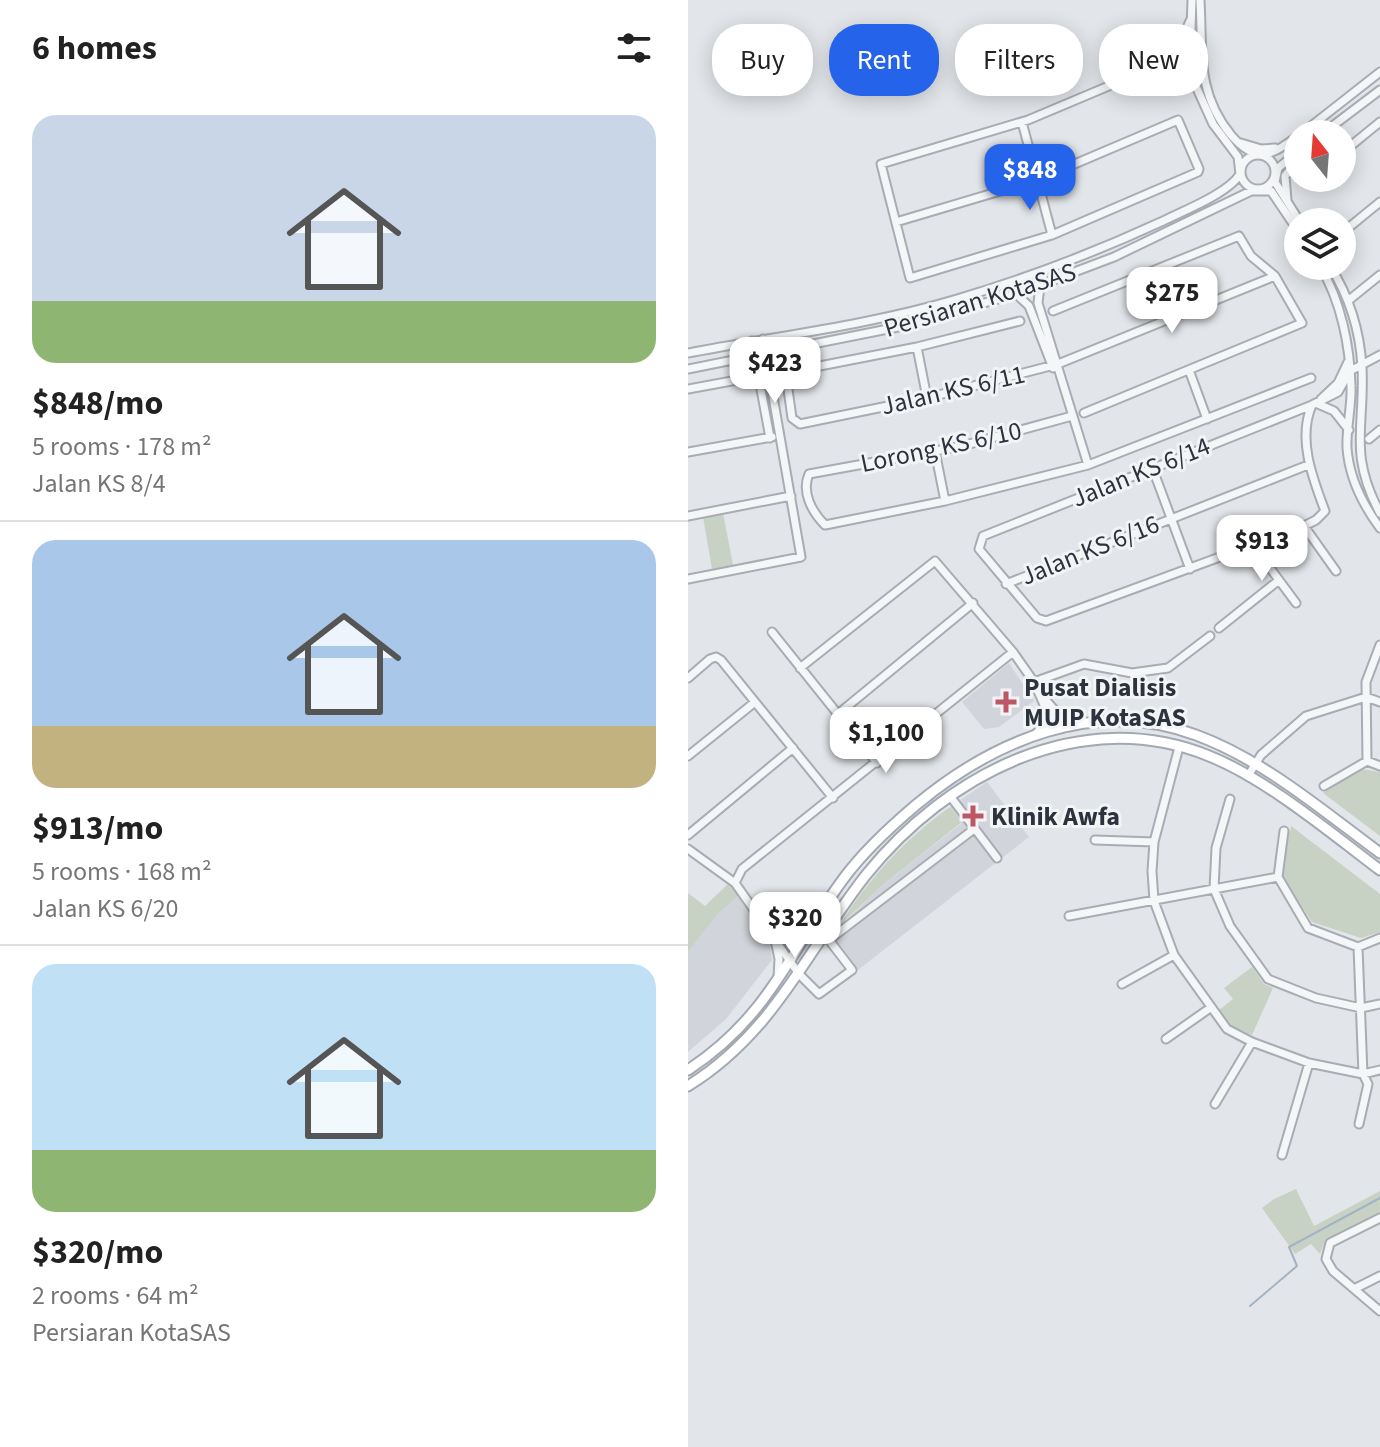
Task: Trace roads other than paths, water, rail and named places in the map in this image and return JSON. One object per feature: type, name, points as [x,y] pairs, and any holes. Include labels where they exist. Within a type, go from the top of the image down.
[{"type":"main road","points":[[688,1070],[739,1029],[777,983],[858,861],[904,816],[968,766],[1036,734],[1083,721],[1125,721],[1173,727],[1216,743],[1255,764],[1380,853]]},
{"type":"main road","points":[[688,1086],[716,1068],[752,1035],[799,974],[867,873],[914,825],[981,776],[1018,758],[1068,742],[1121,740],[1179,747],[1209,756],[1248,776],[1380,870]]},
{"type":"street","points":[[1191,24],[1192,0]]},
{"type":"street","points":[[1200,0],[1200,24]]},
{"type":"street","points":[[1189,24],[1191,20]]},
{"type":"street","name":"Persiaran KotaSAS","points":[[1318,120],[1380,72]]},
{"type":"street","points":[[896,222],[1037,180],[1178,120],[1198,172],[1052,235],[910,278],[881,164],[1022,122],[1099,90]]},
{"type":"street","points":[[1342,120],[1380,90]]},
{"type":"street","points":[[1200,96],[1206,111],[1232,143],[1246,184],[1271,191],[1286,208]]},
{"type":"street","points":[[1022,122],[1052,235]]},
{"type":"street","points":[[1356,143],[1379,126]]},
{"type":"street","points":[[1232,143],[1261,149],[1284,145]]},
{"type":"street","points":[[1232,143],[1272,162],[1276,187],[1286,208]]},
{"type":"street","points":[[1223,189],[1237,172],[1232,143]]},
{"type":"street","name":"Persiaran KotaSAS","points":[[688,353],[917,309],[1051,269],[1123,239],[1223,189],[1236,181],[1248,158],[1276,152],[1284,146]]},
{"type":"street","name":"Persiaran KotaSAS","points":[[688,369],[903,326],[1040,286],[1114,257],[1248,192],[1271,184],[1275,172],[1284,163]]},
{"type":"street","points":[[1285,192],[1286,208]]},
{"type":"street","points":[[1227,203],[1248,194],[1261,193],[1286,208]]},
{"type":"street","points":[[1356,222],[1380,202]]},
{"type":"street","points":[[1053,311],[1239,236],[1251,256],[1275,276],[1302,323],[1084,413]]},
{"type":"street","points":[[1149,272],[1169,319]]},
{"type":"street","points":[[1349,300],[1380,275]]},
{"type":"street","name":"Jalan KS 6/11","points":[[917,347],[789,372],[787,382],[792,418],[800,424],[1056,367],[1275,276]]},
{"type":"street","points":[[1326,280],[1339,310],[1349,361],[1347,446],[1356,484],[1380,528]]},
{"type":"street","points":[[1338,280],[1349,300],[1362,363],[1358,447],[1365,482],[1380,513]]},
{"type":"street","points":[[1040,286],[1038,303],[1088,465]]},
{"type":"street","points":[[1016,294],[1029,306],[1056,367]]},
{"type":"street","points":[[927,398],[917,347],[1020,321]]},
{"type":"street","points":[[688,579],[801,557],[763,339]]},
{"type":"street","points":[[752,341],[770,438]]},
{"type":"street","points":[[1315,405],[1338,392],[1350,371],[1378,354]]},
{"type":"street","points":[[1006,584],[1037,618],[1046,621],[1316,520],[1325,511],[1308,465],[1308,415],[1334,388],[1349,361]]},
{"type":"street","points":[[1189,370],[1207,419]]},
{"type":"street","points":[[688,389],[748,378]]},
{"type":"street","points":[[935,451],[945,501],[1088,465],[1311,378]]},
{"type":"street","points":[[1315,405],[1334,411],[1349,430]]},
{"type":"street","name":"Jalan KS 6/14","points":[[1006,584],[979,549],[983,536],[1315,405]]},
{"type":"street","name":"Lorong KS 6/10","points":[[945,501],[825,525],[812,512],[805,482],[809,474],[935,451],[1072,416]]},
{"type":"street","points":[[1369,439],[1380,430]]},
{"type":"street","points":[[688,452],[780,436]]},
{"type":"street","name":"Jalan KS 6/16","points":[[1006,584],[1308,465]]},
{"type":"street","points":[[1152,467],[1190,569]]},
{"type":"street","points":[[688,516],[791,496]]},
{"type":"street","points":[[1304,526],[1336,571]]},
{"type":"street","points":[[1253,545],[1296,603]]},
{"type":"street","points":[[800,668],[928,564],[937,561],[1013,652],[1056,714],[1083,721]]},
{"type":"street","points":[[1219,628],[1279,580]]},
{"type":"street","points":[[838,714],[973,603]]},
{"type":"street","points":[[772,632],[877,763]]},
{"type":"street","points":[[1034,682],[1084,664],[1132,673],[1168,668],[1210,636]]},
{"type":"street","points":[[1367,761],[1366,682],[1380,645]]},
{"type":"street","points":[[735,883],[742,869],[1013,652]]},
{"type":"street","points":[[688,678],[716,657],[833,798]]},
{"type":"street","points":[[1036,734],[1049,716],[1043,697]]},
{"type":"street","points":[[1248,776],[1265,751],[1306,716],[1366,697],[1380,702]]},
{"type":"street","points":[[688,756],[755,702]]},
{"type":"street","points":[[1179,747],[1154,842],[1154,901],[1174,955],[1227,1029],[1252,1042],[1309,1063],[1363,1074],[1380,1070]]},
{"type":"street","points":[[688,835],[793,748]]},
{"type":"street","points":[[1367,761],[1380,766]]},
{"type":"street","points":[[1324,786],[1367,761]]},
{"type":"street","points":[[950,796],[997,858]]},
{"type":"street","points":[[1230,799],[1216,848],[1214,889],[1230,926],[1268,979],[1316,998],[1361,1008],[1380,1004]]},
{"type":"street","points":[[688,849],[735,883],[799,974],[819,994],[852,970],[829,940],[974,829]]},
{"type":"street","points":[[1284,831],[1278,877],[1308,928],[1358,947],[1380,938]]},
{"type":"street","points":[[1095,840],[1154,842]]},
{"type":"street","points":[[1069,916],[1278,877]]},
{"type":"street","points":[[775,940],[796,940],[813,926]]},
{"type":"street","points":[[775,940],[780,962],[777,983]]},
{"type":"street","points":[[1358,947],[1363,1074],[1368,1084],[1359,1124]]},
{"type":"street","points":[[1122,984],[1174,955]]},
{"type":"street","points":[[1166,1039],[1210,1008]]},
{"type":"street","points":[[1215,1104],[1252,1042]]},
{"type":"street","points":[[1282,1155],[1309,1063]]},
{"type":"street","points":[[1380,1218],[1330,1243],[1326,1259],[1333,1271],[1380,1311]]},
{"type":"street","points":[[1354,1289],[1380,1276]]},
{"type":"waterway","points":[[1250,1306],[1297,1266],[1289,1247],[1380,1198]]},
{"type":"place","name":"Pusat Dialisis MUIP KotaSAS","points":[[1006,702]]},
{"type":"place","name":"Klinik Awfa","points":[[973,816]]}]
